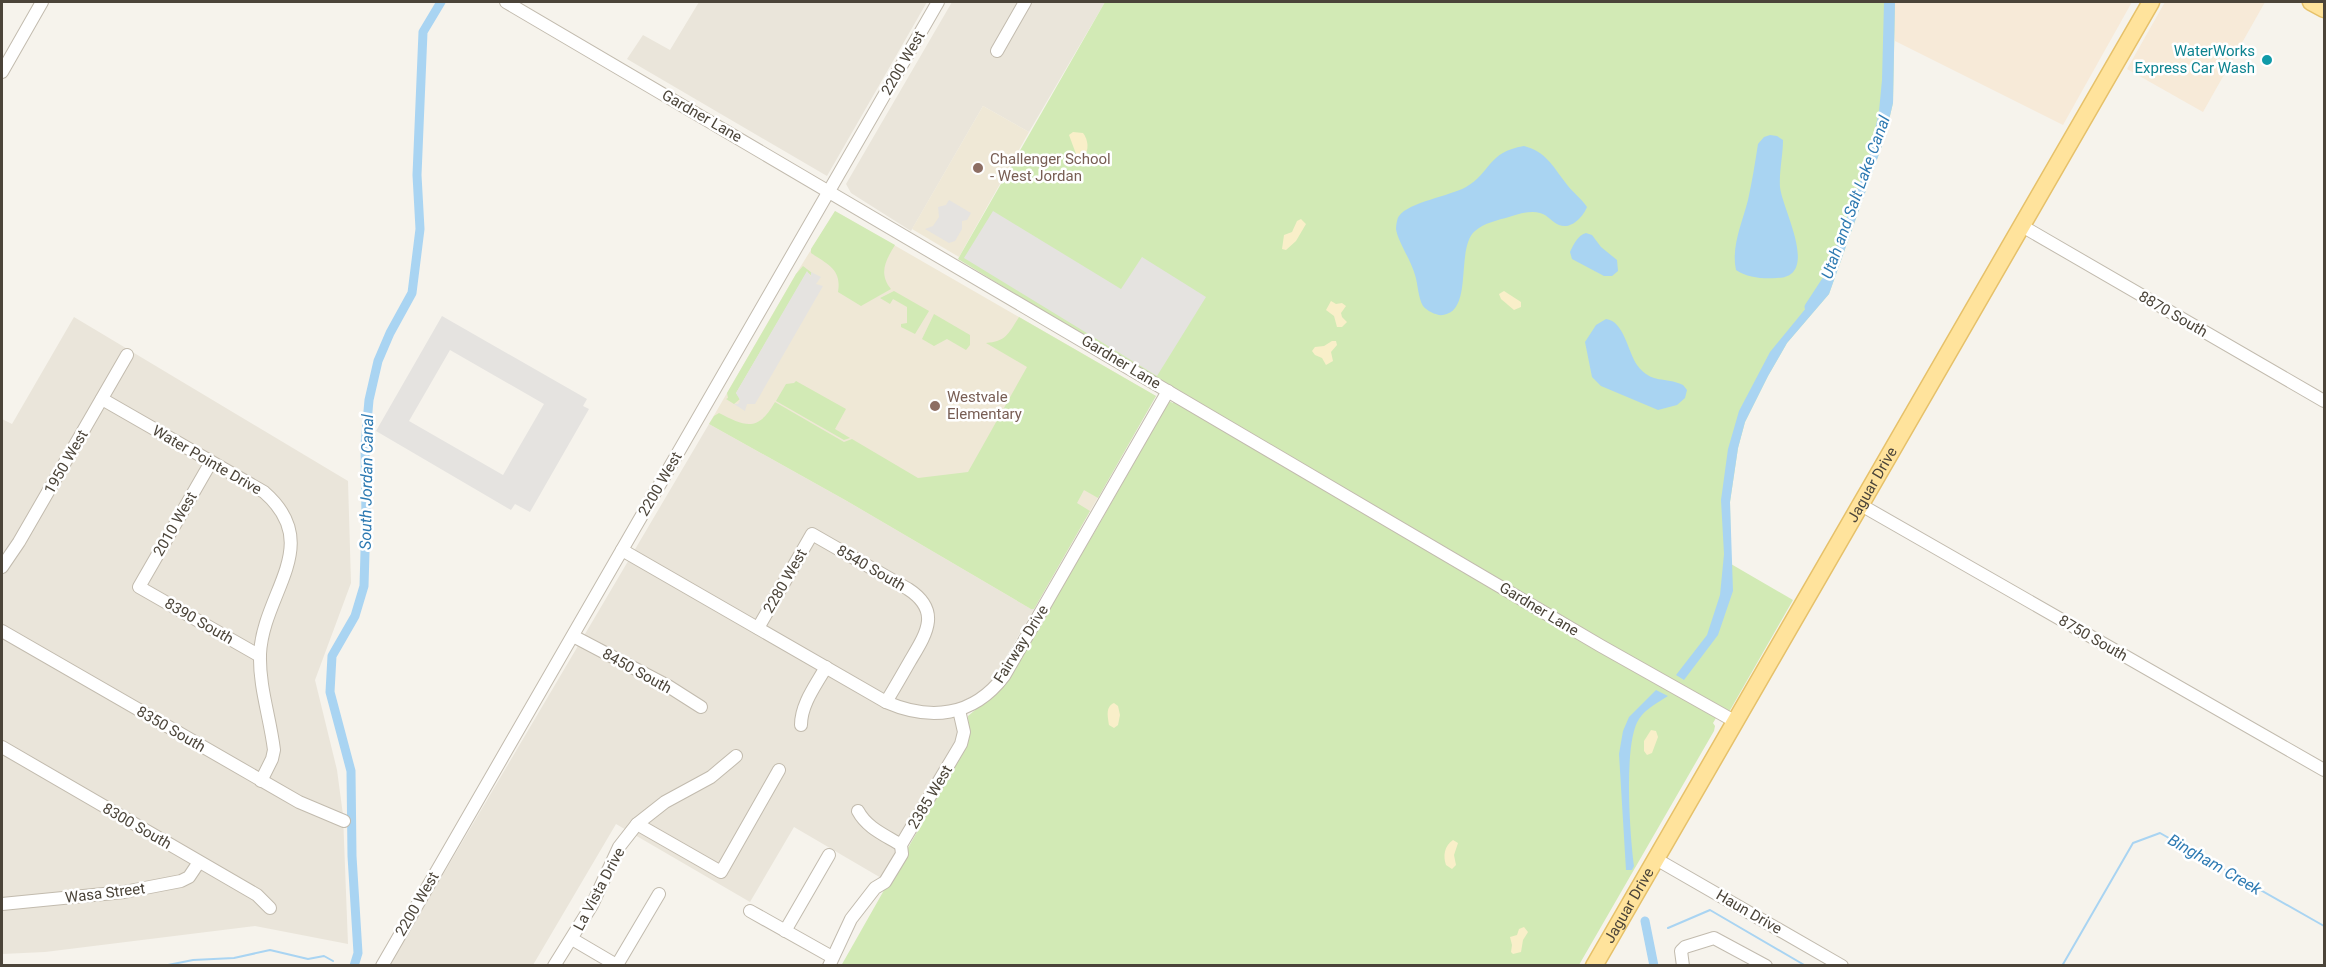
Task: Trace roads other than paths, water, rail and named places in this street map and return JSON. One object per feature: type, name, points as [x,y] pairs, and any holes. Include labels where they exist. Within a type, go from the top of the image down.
[{"type":"main road","name":"Jaguar Drive","points":[[1594,966],[2151,2]]},
{"type":"main road","points":[[2311,2],[2325,9]]},
{"type":"street","points":[[2,72],[42,2]]},
{"type":"street","name":"Gardner Lane","points":[[506,2],[1601,646],[1736,723]]},
{"type":"street","name":"2200 West","points":[[382,966],[938,2]]},
{"type":"street","points":[[997,51],[1025,2]]},
{"type":"street","name":"8870 South","points":[[2022,226],[2325,401]]},
{"type":"street","name":"1950 West","points":[[2,567],[6,552],[19,542],[127,355]]},
{"type":"street","name":"Fairway Drive","points":[[622,550],[886,702],[904,710],[924,714],[943,714],[959,710],[986,695],[1004,676],[1168,391]]},
{"type":"street","name":"Water Pointe Drive","points":[[102,399],[264,492],[275,502],[288,523],[291,535],[289,560],[264,623],[260,656],[264,705],[274,750],[261,781]]},
{"type":"street","name":"2010 West","points":[[139,586],[211,462]]},
{"type":"street","name":"8750 South","points":[[1861,505],[2325,770]]},
{"type":"street","name":"8540 South","points":[[812,534],[908,589],[926,607],[927,628],[886,702]]},
{"type":"street","name":"2280 West","points":[[758,628],[812,534]]},
{"type":"street","name":"8390 South","points":[[139,586],[260,656]]},
{"type":"street","name":"8350 South","points":[[2,631],[298,802],[344,821]]},
{"type":"street","name":"8450 South","points":[[573,636],[668,686],[701,707]]},
{"type":"street","points":[[801,725],[804,706],[826,668]]},
{"type":"street","name":"2385 West","points":[[830,961],[851,919],[875,888],[885,882],[902,854],[901,845],[963,739],[964,732],[959,710]]},
{"type":"street","name":"8300 South","points":[[2,747],[257,895],[270,908]]},
{"type":"street","name":"La Vista Drive","points":[[554,966],[592,905],[619,847],[637,824],[665,802],[711,777],[736,756]]},
{"type":"street","points":[[637,824],[721,872],[779,770]]},
{"type":"street","points":[[858,811],[862,819],[871,827],[901,845]]},
{"type":"street","points":[[786,931],[829,855]]},
{"type":"street","name":"Haun Drive","points":[[1656,859],[1842,966]]},
{"type":"street","name":"Wasa Street","points":[[2,904],[124,892],[181,881],[189,878],[199,862]]},
{"type":"street","points":[[572,939],[618,965],[659,894]]},
{"type":"street","points":[[750,910],[830,961]]},
{"type":"street","points":[[1683,966],[1681,951],[1685,947],[1709,938],[1720,940],[1766,966]]},
{"type":"water","points":[[1884,2],[1895,2],[1893,103],[1885,137],[1829,294],[1787,343],[1745,422],[1738,448],[1730,502],[1733,591],[1718,635],[1684,680],[1676,675],[1707,635],[1720,595],[1724,554],[1721,500],[1728,449],[1739,411],[1770,352],[1820,291],[1870,154],[1879,111],[1882,80]]},
{"type":"water","points":[[1770,135],[1783,140],[1780,187],[1796,240],[1798,255],[1796,266],[1790,275],[1777,278],[1741,273],[1736,270],[1735,261],[1738,235],[1758,144],[1764,137]]},
{"type":"water","points":[[1524,146],[1538,152],[1548,160],[1587,207],[1585,211],[1576,222],[1568,226],[1559,225],[1543,214],[1533,212],[1496,221],[1479,228],[1469,239],[1458,303],[1452,311],[1443,315],[1430,311],[1421,303],[1413,269],[1397,234],[1398,217],[1404,211],[1420,203],[1466,187],[1503,153]]},
{"type":"water","points":[[1586,233],[1592,235],[1601,247],[1617,260],[1618,271],[1612,276],[1604,276],[1572,259],[1570,252],[1573,246],[1578,238]]},
{"type":"water","points":[[1606,319],[1617,325],[1637,365],[1643,371],[1653,378],[1683,385],[1687,390],[1685,398],[1677,405],[1658,410],[1601,386],[1592,377],[1585,342],[1596,325]]},
{"type":"water","points":[[1656,690],[1668,696],[1648,709],[1639,719],[1631,748],[1629,790],[1634,866],[1632,870],[1626,870],[1619,754],[1623,731],[1629,717]]},
{"type":"waterway","name":"South Jordan Canal","points":[[354,966],[358,953],[352,856],[351,771],[330,692],[332,656],[355,616],[364,586],[365,445],[369,400],[378,361],[412,293],[420,229],[417,175],[423,32],[441,2]]},
{"type":"waterway","name":"Utah and Salt Lake Canal","points":[[1809,307],[1826,281]]},
{"type":"waterway","name":"Bingham Creek","points":[[2062,966],[2133,843],[2160,833],[2324,926]]},
{"type":"waterway","name":"Bingham Creek","points":[[1668,928],[1710,910],[1806,966]]},
{"type":"waterway","name":"Utah and Salt Lake Canal","points":[[1645,921],[1654,966]]},
{"type":"waterway","name":"Bingham Creek","points":[[163,966],[193,960],[234,958],[270,950],[308,959],[324,956],[333,961]]},
{"type":"place","name":"WaterWorks Express Car Wash","points":[[2267,60]]},
{"type":"place","name":"Challenger School - West Jordan","points":[[978,168]]},
{"type":"place","name":"Westvale Elementary","points":[[935,406]]}]
